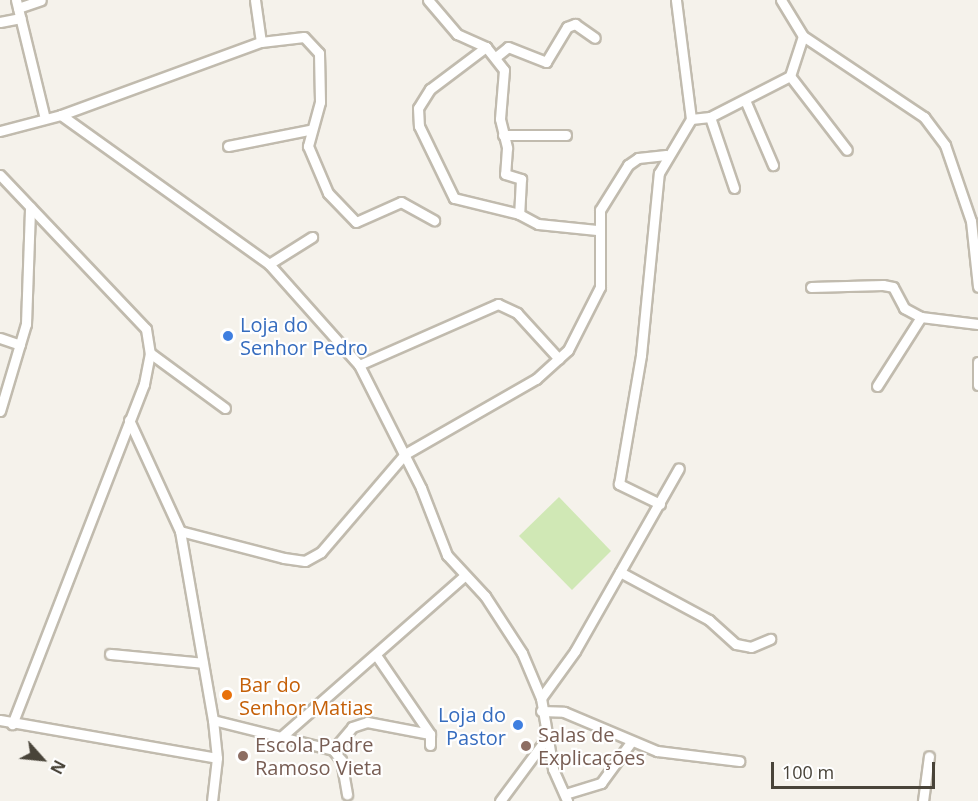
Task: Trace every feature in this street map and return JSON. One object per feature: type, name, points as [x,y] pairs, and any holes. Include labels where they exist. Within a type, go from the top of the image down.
[{"type":"street","points":[[0,22],[18,9],[41,0]]},
{"type":"street","points":[[255,0],[261,42]]},
{"type":"street","points":[[428,0],[456,34],[486,47],[496,56],[504,70],[505,174],[521,179],[519,214]]},
{"type":"street","points":[[660,504],[619,484],[641,355],[654,208],[666,155],[691,118],[676,0]]},
{"type":"street","points":[[781,0],[803,36],[924,117],[945,145],[971,222],[978,287]]},
{"type":"street","points":[[18,9],[45,119]]},
{"type":"street","points":[[496,56],[508,47],[546,62],[567,27],[575,24],[595,38]]},
{"type":"street","points":[[691,118],[710,117],[789,76],[803,36]]},
{"type":"street","points":[[0,131],[62,115],[261,42],[304,37],[313,43],[320,102],[309,130],[308,146],[322,184],[349,217],[368,221],[401,202],[434,220]]},
{"type":"street","points":[[486,47],[429,89],[418,108],[419,126],[454,198],[519,214],[538,224],[597,230]]},
{"type":"street","points":[[789,76],[847,150]]},
{"type":"street","points":[[745,100],[773,165]]},
{"type":"street","points":[[62,115],[269,264],[359,365],[405,454],[447,555],[504,622],[541,698],[546,739],[566,798],[601,783],[631,742]]},
{"type":"street","points":[[710,117],[734,188]]},
{"type":"street","points":[[228,146],[309,130]]},
{"type":"street","points":[[503,135],[566,135]]},
{"type":"street","points":[[180,531],[305,561],[321,552],[405,454],[536,379],[559,359],[597,299],[597,230],[600,210],[628,165],[638,158],[666,155]]},
{"type":"street","points":[[0,175],[146,329],[150,353],[129,420],[12,724]]},
{"type":"street","points":[[0,411],[20,345],[28,308],[30,207]]},
{"type":"street","points":[[269,264],[312,237]]},
{"type":"street","points":[[811,287],[893,287],[904,308],[921,317],[978,324]]},
{"type":"street","points":[[359,365],[498,304],[517,313],[559,359]]},
{"type":"street","points":[[877,386],[921,317]]},
{"type":"street","points":[[0,338],[20,345]]},
{"type":"street","points":[[150,353],[225,408]]},
{"type":"street","points":[[978,363],[978,379]]},
{"type":"street","points":[[129,420],[180,531],[213,720],[217,758],[212,801]]},
{"type":"street","points":[[541,698],[620,572],[679,468]]},
{"type":"street","points":[[620,572],[709,620],[736,644],[751,647],[770,639]]},
{"type":"street","points":[[281,737],[376,656],[464,576]]},
{"type":"street","points":[[110,654],[203,663]]},
{"type":"street","points":[[376,656],[430,734],[430,745]]},
{"type":"street","points":[[541,711],[564,712],[631,742],[739,761]]},
{"type":"street","points":[[0,720],[12,724],[217,758]]},
{"type":"street","points":[[213,720],[333,750],[341,760],[347,794]]},
{"type":"street","points":[[333,750],[352,728],[367,722],[430,734]]},
{"type":"street","points":[[500,801],[546,739]]},
{"type":"street","points":[[923,801],[929,756]]},
{"type":"green space","points":[[559,497],[611,551],[572,590],[519,536]]},
{"type":"place","name":"Loja do Senhor Pedro","points":[[228,336]]},
{"type":"place","name":"Bar do Senhor Matias","points":[[227,695]]},
{"type":"place","name":"Loja do Pastor","points":[[518,725]]},
{"type":"place","name":"Salas de Explicações","points":[[526,746]]},
{"type":"place","name":"Escola Padre Ramoso Vieta","points":[[243,756]]}]
